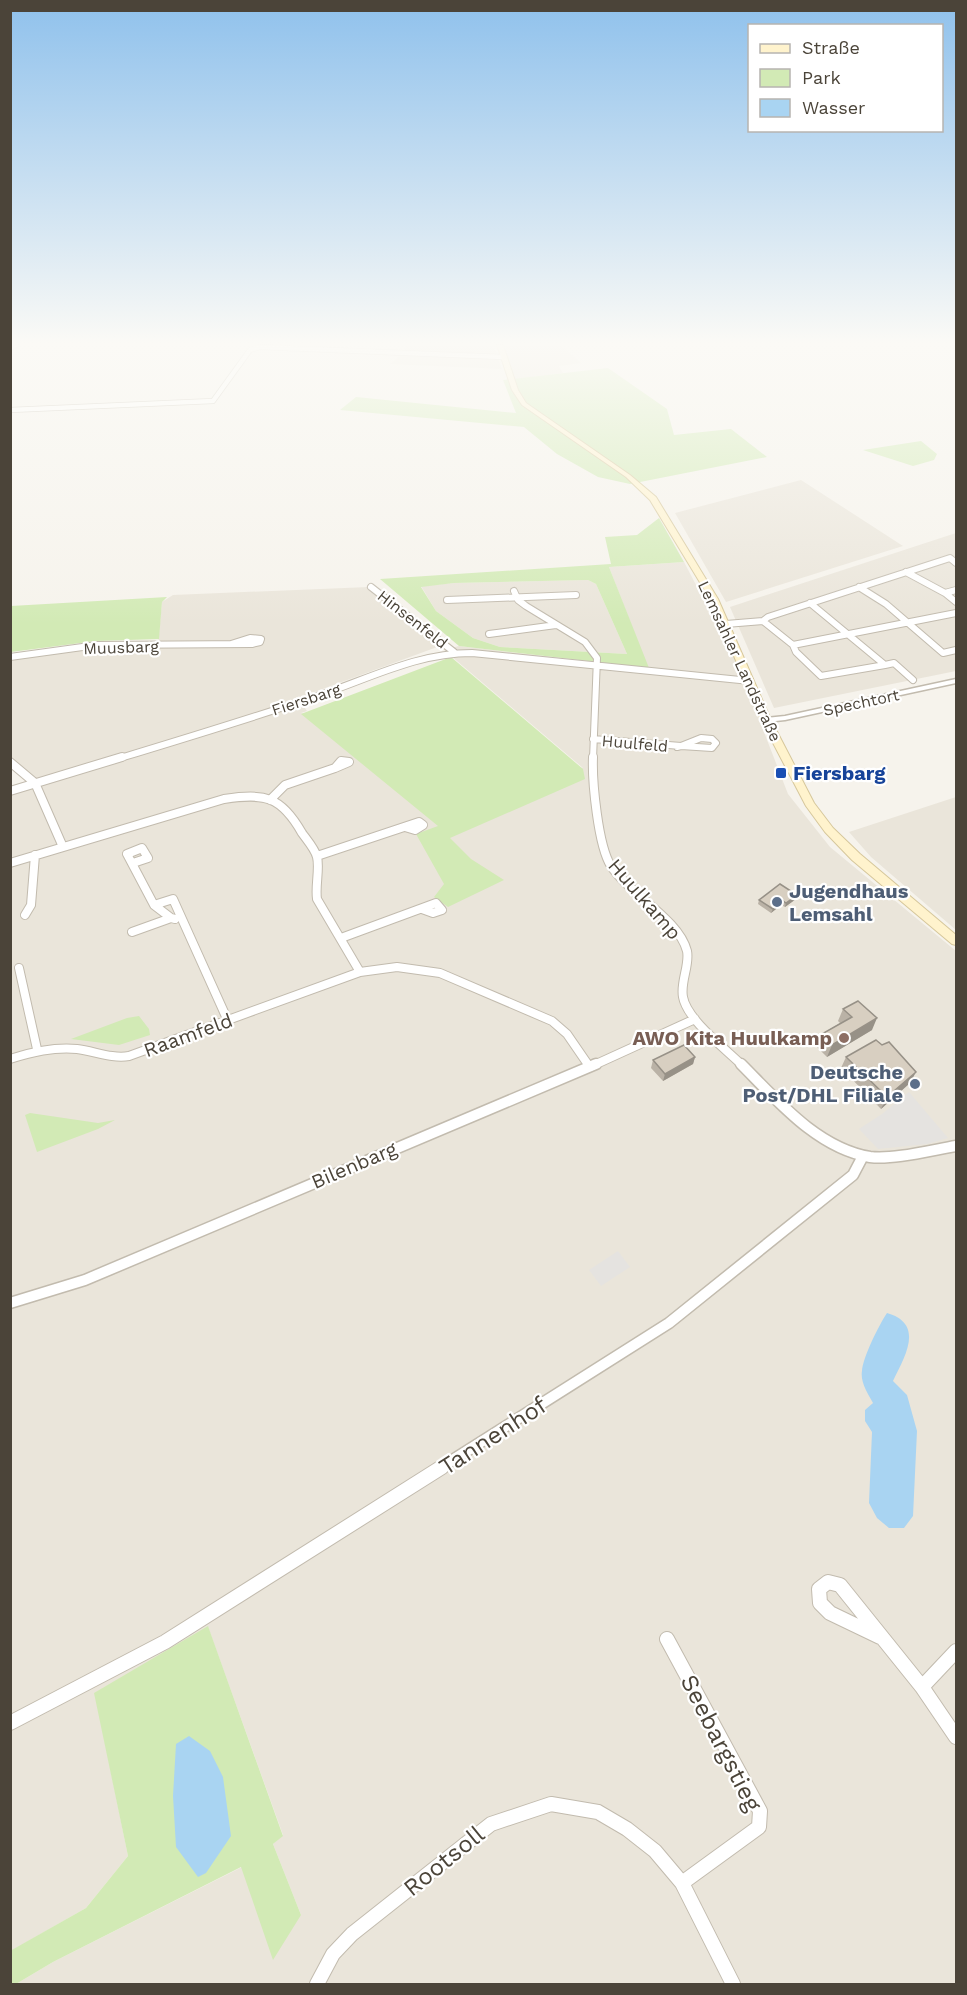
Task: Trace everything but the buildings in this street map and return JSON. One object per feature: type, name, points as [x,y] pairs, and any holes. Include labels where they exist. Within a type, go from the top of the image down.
[{"type":"main road","name":"Lemsahler Landstraße","points":[[571,438],[648,492],[704,581],[726,624],[766,720],[799,787],[829,830],[876,876],[957,941]]},
{"type":"street","points":[[726,624],[763,621],[768,617],[950,558],[957,563]]},
{"type":"street","points":[[906,572],[957,602]]},
{"type":"street","name":"Hinsenfeld","points":[[372,587],[454,652]]},
{"type":"street","points":[[859,587],[886,604],[944,652],[956,650]]},
{"type":"street","points":[[945,593],[957,591]]},
{"type":"street","points":[[447,600],[515,594],[576,595]]},
{"type":"street","points":[[515,594],[526,606],[585,642],[597,658],[598,667]]},
{"type":"street","points":[[810,603],[885,665]]},
{"type":"street","points":[[793,645],[957,613]]},
{"type":"street","points":[[763,621],[793,645],[821,676],[894,663],[913,680]]},
{"type":"street","points":[[489,634],[556,625]]},
{"type":"street","name":"Muusbarg","points":[[10,657],[97,645],[231,644]]},
{"type":"street","name":"Fiersbarg","points":[[10,791],[314,697],[429,656],[454,652],[750,681]]},
{"type":"street","name":"Huulkamp","points":[[598,667],[592,788],[610,865],[631,889],[672,925],[687,951],[683,997],[695,1019],[768,1090],[821,1137],[863,1156]]},
{"type":"street","name":"Spechtort","points":[[766,720],[785,718],[957,681]]},
{"type":"street","name":"Huulfeld","points":[[593,739],[677,747]]},
{"type":"street","points":[[10,762],[35,783],[63,847]]},
{"type":"street","points":[[270,800],[285,785],[335,769]]},
{"type":"street","points":[[10,863],[229,798],[249,796],[270,800],[290,812],[317,856],[315,894],[360,972]]},
{"type":"street","points":[[317,856],[405,826]]},
{"type":"street","points":[[24,915],[31,905],[35,855]]},
{"type":"street","points":[[133,863],[154,905],[171,918],[182,921]]},
{"type":"street","points":[[154,905],[173,898],[228,1020]]},
{"type":"street","points":[[341,938],[422,909]]},
{"type":"street","points":[[132,932],[171,918]]},
{"type":"street","name":"Raamfeld","points":[[10,1059],[37,1049],[59,1047],[119,1058],[360,972],[397,967],[440,973],[552,1021],[567,1034],[589,1066]]},
{"type":"street","points":[[19,968],[37,1049]]},
{"type":"street","name":"Bilenbarg","points":[[10,1303],[85,1280],[695,1019]]},
{"type":"street","points":[[863,1156],[913,1154],[957,1146]]},
{"type":"street","name":"Tannenhof","points":[[10,1723],[165,1642],[669,1323],[852,1175],[863,1156]]},
{"type":"street","points":[[880,1637],[830,1613],[820,1603],[819,1589],[828,1582],[840,1585],[922,1688],[957,1737]]},
{"type":"street","name":"Seebargstieg","points":[[667,1639],[760,1811],[759,1827],[682,1883]]},
{"type":"street","points":[[922,1688],[957,1652]]},
{"type":"street","name":"Rootsoll","points":[[317,1984],[333,1954],[352,1934],[491,1824],[550,1804],[598,1812],[627,1829],[655,1851],[682,1883],[733,1984]]},
{"type":"shaded area","points":[[801,480],[903,546],[726,602],[675,513]]},
{"type":"shaded area","points":[[956,533],[956,671],[774,708],[730,607]]},
{"type":"shaded area","points":[[684,562],[738,665],[788,794],[830,847],[956,951],[956,1984],[16,1984],[53,1962],[242,1867],[301,1915],[273,1844],[283,1835],[208,1627],[95,1693],[128,1856],[86,1908],[11,1951],[10,791],[29,784],[11,768],[11,657],[95,648],[158,645],[162,602],[173,595],[369,587],[440,646],[298,698],[307,711],[301,713],[583,768],[444,650],[459,646],[648,668],[609,567]]},
{"type":"shaded area","points":[[588,580],[596,584],[627,654],[500,647],[473,638],[436,611],[421,586],[454,583]]},
{"type":"shaded area","points":[[956,797],[956,930],[871,857],[849,832]]},
{"type":"shaded area","points":[[909,1092],[948,1138],[927,1144],[878,1149],[859,1129]]},
{"type":"shaded area","points":[[618,1251],[630,1267],[601,1286],[589,1270]]},
{"type":"green space","points":[[538,438],[743,438],[767,457],[630,484],[598,477],[557,454]]},
{"type":"green space","points":[[921,441],[937,454],[934,460],[913,466],[863,450]]},
{"type":"green space","points":[[659,518],[684,562],[609,567],[649,668],[459,646],[380,579],[611,564],[605,537],[637,535]],"holes":[[[588,580],[596,584],[627,654],[500,647],[473,638],[436,611],[421,587],[454,583]]]},
{"type":"green space","points":[[167,597],[162,602],[159,639],[96,641],[11,652],[11,606]]},
{"type":"green space","points":[[451,657],[583,769],[585,779],[450,838],[471,859],[504,880],[448,907],[434,897],[444,884],[416,834],[438,826],[301,714]]},
{"type":"green space","points":[[139,1016],[149,1029],[150,1035],[119,1045],[71,1039],[127,1018]]},
{"type":"green space","points":[[30,1113],[98,1123],[115,1120],[98,1129],[37,1152],[25,1115]]},
{"type":"green space","points":[[208,1626],[283,1836],[273,1844],[301,1915],[273,1960],[241,1867],[53,1962],[16,1984],[11,1984],[10,1951],[86,1908],[128,1856],[94,1693]]},
{"type":"water","points":[[887,1313],[899,1318],[906,1325],[909,1333],[906,1351],[893,1381],[907,1395],[917,1431],[913,1516],[904,1528],[889,1528],[877,1518],[869,1503],[872,1432],[865,1421],[865,1410],[873,1403],[863,1384],[862,1371],[868,1350]]},
{"type":"water","points":[[189,1736],[210,1751],[223,1777],[231,1836],[206,1873],[198,1877],[176,1847],[173,1796],[176,1744]]},
{"type":"place","name":"Fiersbarg","points":[[781,773]]},
{"type":"place","name":"Jugendhaus Lemsahl","points":[[777,902]]},
{"type":"place","name":"AWO Kita Huulkamp","points":[[844,1038]]},
{"type":"place","name":"Deutsche Post/DHL Filiale","points":[[915,1084]]}]
